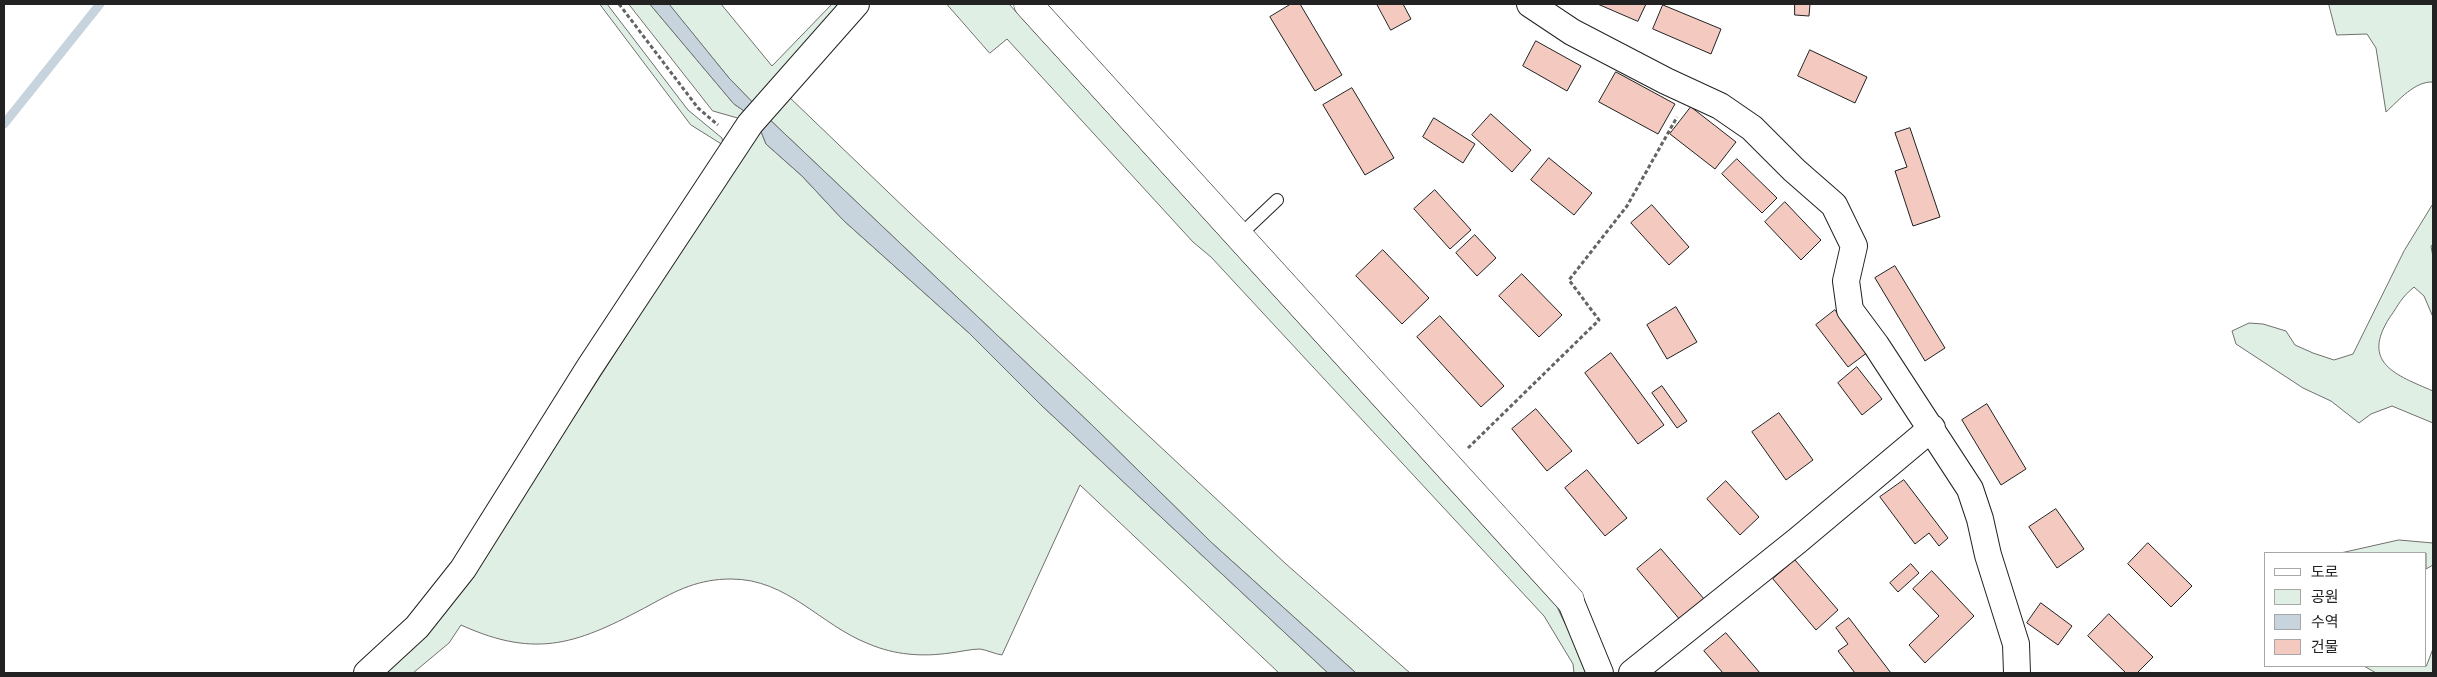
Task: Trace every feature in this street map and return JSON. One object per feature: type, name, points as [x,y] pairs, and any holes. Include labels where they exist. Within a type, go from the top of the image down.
[{"type":"street","points":[[368,673],[417,628],[463,569],[589,368],[745,131],[856,4]]},
{"type":"street","points":[[1028,4],[1570,600],[1600,673]]},
{"type":"street","points":[[1530,4],[1572,32],[1720,106],[1752,128],[1794,170],[1834,204],[1854,246],[1846,281],[1850,310],[1932,428],[1970,489],[1980,519],[1988,555],[2016,644],[2016,673]]},
{"type":"street","points":[[1632,673],[1797,541],[1932,428]]},
{"type":"lane","points":[[1239,236],[1277,200]]},
{"type":"path","points":[[619,4],[698,108],[721,128],[745,131]]},
{"type":"path","points":[[1449,467],[1599,320],[1569,280],[1627,206],[1690,92]]},
{"type":"green space","points":[[600,4],[607,4],[688,110],[722,138],[723,145],[691,125]]},
{"type":"green space","points":[[629,4],[650,4],[734,104],[747,113],[741,119],[713,111]]},
{"type":"green space","points":[[669,4],[721,4],[772,66],[832,4],[846,4],[756,106],[729,78]]},
{"type":"green space","points":[[947,4],[1009,4],[1557,607],[1589,673],[1574,673],[1573,664],[1544,616],[1211,257],[1193,242],[1007,39],[990,53]]},
{"type":"green space","points":[[2329,4],[2433,4],[2433,82],[2414,88],[2386,112],[2376,48],[2367,34],[2337,35]]},
{"type":"green space","points":[[787,95],[912,215],[1286,564],[1410,673],[1356,673],[1212,543],[1094,427],[767,117]]},
{"type":"green space","points":[[760,129],[766,144],[802,176],[843,220],[969,333],[1040,404],[1328,673],[1279,673],[1080,485],[1002,655],[980,649],[929,655],[889,651],[851,636],[803,604],[770,586],[751,581],[731,579],[709,581],[689,586],[601,629],[558,642],[536,644],[513,642],[488,636],[461,625],[449,643],[413,673],[383,673],[429,632],[467,583]]},
{"type":"green space","points":[[2433,204],[2433,244],[2431,246],[2433,257],[2433,317],[2424,296],[2414,287],[2403,298],[2390,317],[2382,333],[2379,346],[2381,356],[2386,365],[2395,373],[2433,391],[2433,423],[2392,406],[2371,414],[2359,423],[2331,401],[2303,388],[2236,344],[2232,331],[2249,323],[2263,324],[2286,331],[2295,345],[2334,360],[2353,354],[2404,251]]},
{"type":"green space","points":[[2399,540],[2433,543],[2433,565],[2427,568],[2427,552],[2345,552]]},
{"type":"green space","points":[[2433,649],[2433,673],[2376,673],[2366,667],[2427,667]]},
{"type":"water","points":[[650,4],[669,4],[729,78],[767,117],[1094,427],[1212,543],[1356,673],[1328,673],[1040,404],[969,333],[843,220],[802,176],[766,144],[760,129],[747,113],[734,104]]},
{"type":"building","points":[[1291,4],[1300,4],[1342,75],[1315,91],[1270,17]]},
{"type":"building","points":[[1377,4],[1403,4],[1411,19],[1391,30]]},
{"type":"building","points":[[1598,4],[1646,4],[1638,21]]},
{"type":"building","points":[[1795,4],[1810,4],[1809,16],[1795,15]]},
{"type":"building","points":[[1663,5],[1721,29],[1711,54],[1653,29]]},
{"type":"building","points":[[1536,41],[1581,66],[1567,91],[1523,66]]},
{"type":"building","points":[[1810,50],[1867,77],[1855,103],[1798,76]]},
{"type":"building","points":[[1616,72],[1675,104],[1658,134],[1599,102]]},
{"type":"building","points":[[1352,88],[1394,158],[1365,175],[1323,105]]},
{"type":"building","points":[[1691,107],[1736,142],[1715,169],[1670,134]]},
{"type":"building","points":[[1491,114],[1531,150],[1512,172],[1472,135]]},
{"type":"building","points":[[1434,118],[1475,144],[1463,163],[1423,137]]},
{"type":"building","points":[[1910,128],[1940,217],[1913,226],[1895,171],[1907,167],[1895,133]]},
{"type":"building","points":[[1549,158],[1592,193],[1574,215],[1531,180]]},
{"type":"building","points":[[1737,159],[1777,198],[1762,213],[1722,174]]},
{"type":"building","points":[[1435,190],[1471,230],[1450,249],[1414,209]]},
{"type":"building","points":[[1785,202],[1821,240],[1801,260],[1765,222]]},
{"type":"building","points":[[1652,205],[1689,247],[1669,265],[1631,223]]},
{"type":"building","points":[[1475,235],[1496,258],[1477,276],[1456,253]]},
{"type":"building","points":[[1383,250],[1429,298],[1402,324],[1356,276]]},
{"type":"building","points":[[1895,266],[1945,348],[1925,361],[1875,278]]},
{"type":"building","points":[[1522,274],[1562,315],[1539,337],[1499,296]]},
{"type":"building","points":[[1676,307],[1697,342],[1667,359],[1647,325]]},
{"type":"building","points":[[1835,310],[1868,352],[1848,367],[1816,325]]},
{"type":"building","points":[[1440,316],[1504,386],[1481,407],[1417,337]]},
{"type":"building","points":[[1611,353],[1664,425],[1638,444],[1585,373]]},
{"type":"building","points":[[1857,367],[1882,399],[1862,415],[1838,383]]},
{"type":"building","points":[[1662,386],[1687,421],[1677,428],[1652,393]]},
{"type":"building","points":[[1987,404],[2026,469],[2001,485],[1962,420]]},
{"type":"building","points":[[1536,409],[1572,451],[1547,471],[1512,429]]},
{"type":"building","points":[[1779,413],[1813,460],[1786,480],[1752,432]]},
{"type":"building","points":[[1587,470],[1627,518],[1605,536],[1565,488]]},
{"type":"building","points":[[1904,480],[1948,538],[1939,546],[1929,533],[1915,544],[1880,497]]},
{"type":"building","points":[[1726,481],[1759,517],[1740,535],[1707,499]]},
{"type":"building","points":[[2056,509],[2084,549],[2057,568],[2029,527]]},
{"type":"building","points":[[2148,543],[2192,586],[2171,607],[2128,564]]},
{"type":"building","points":[[1661,549],[1705,600],[1681,621],[1637,569]]},
{"type":"building","points":[[1795,560],[1838,610],[1816,630],[1773,579]]},
{"type":"building","points":[[1911,564],[1919,573],[1898,592],[1890,583]]},
{"type":"building","points":[[1932,571],[1974,616],[1925,663],[1909,645],[1939,616],[1913,589]]},
{"type":"building","points":[[2041,603],[2072,626],[2058,645],[2027,623]]},
{"type":"building","points":[[2109,614],[2153,657],[2137,673],[2126,673],[2088,636]]},
{"type":"building","points":[[1849,618],[1891,673],[1855,673],[1838,651],[1848,644],[1836,628]]},
{"type":"building","points":[[1726,633],[1760,673],[1723,673],[1704,651]]},
{"type":"waterway","points":[[4,124],[100,4]]}]
